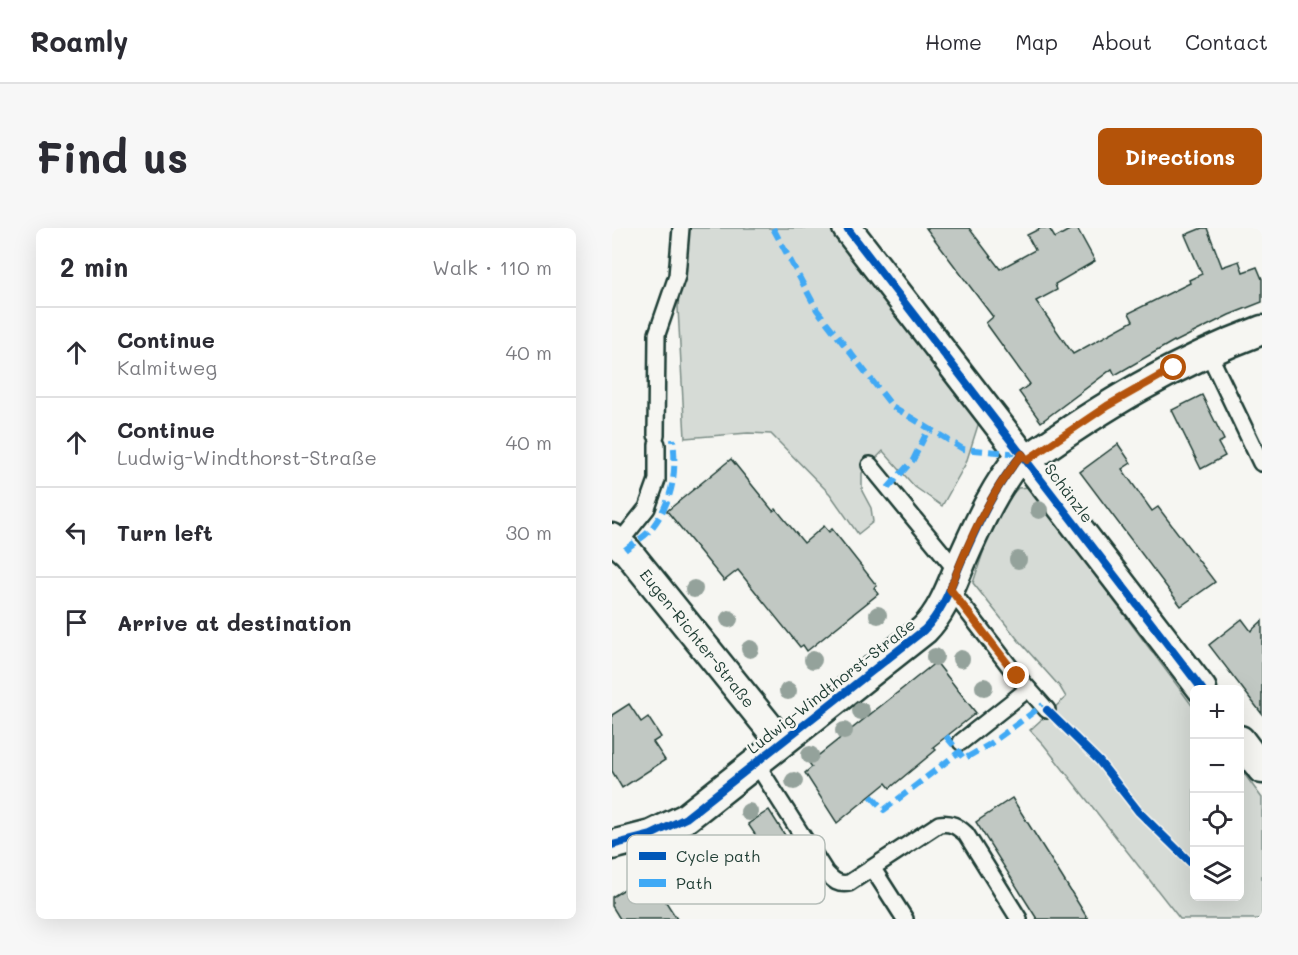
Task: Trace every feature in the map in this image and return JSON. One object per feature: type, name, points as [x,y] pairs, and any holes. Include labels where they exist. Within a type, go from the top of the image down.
[{"type":"street","name":"Schänzle","points":[[847,228],[1198,685]]},
{"type":"street","name":"Ludwig-Windthorst-Straße","points":[[648,835],[686,818],[924,630],[940,611],[983,512],[1007,472],[1025,457],[1117,399],[1208,352],[1262,330]]},
{"type":"street","name":"Eugen-Richter-Straße","points":[[616,541],[781,742]]},
{"type":"street","points":[[1244,746],[1262,769]]},
{"type":"street","name":"Ludwig-Windthorst-Straße","points":[[612,845],[627,843]]},
{"type":"lane","points":[[616,541],[647,508],[657,480],[657,334],[677,276],[681,228]]},
{"type":"lane","points":[[1208,352],[1261,463]]},
{"type":"lane","points":[[870,465],[954,580],[1028,688],[1047,710]]},
{"type":"lane","points":[[961,742],[1028,688]]},
{"type":"lane","points":[[756,763],[802,835]]},
{"type":"lane","points":[[825,871],[841,884],[849,883],[939,824],[948,822],[966,834],[1019,919]]},
{"type":"lane","points":[[873,869],[905,919]]},
{"type":"shaded area","points":[[684,228],[835,228],[979,422],[966,463],[942,506],[915,487],[883,451],[862,473],[862,491],[871,508],[873,522],[858,534],[830,494],[771,434],[748,433],[685,438],[678,308]]},
{"type":"shaded area","points":[[1029,487],[1190,703],[1190,901],[1244,901],[1244,773],[1262,798],[1262,919],[1180,919],[1030,730],[1066,697],[973,583],[990,533],[1002,509],[1018,488]]},
{"type":"building","points":[[926,228],[969,228],[1000,269],[1035,250],[1027,235],[1041,228],[1049,228],[1055,238],[1077,228],[1095,261],[1055,284],[1057,290],[1036,301],[1073,354],[1133,321],[1129,313],[1190,283],[1189,280],[1202,274],[1185,235],[1202,228],[1207,228],[1222,267],[1239,261],[1243,272],[1257,267],[1262,279],[1262,302],[1174,341],[1115,375],[1112,369],[1041,422],[1019,392],[1030,384],[986,323],[993,317]]},
{"type":"building","points":[[1202,395],[1224,440],[1218,443],[1225,456],[1201,469],[1172,410]]},
{"type":"building","points":[[1118,444],[1131,463],[1122,469],[1152,511],[1158,507],[1215,582],[1181,606],[1080,472]]},
{"type":"building","points":[[731,459],[773,511],[776,509],[804,543],[824,526],[829,532],[832,529],[877,586],[874,588],[878,594],[807,651],[803,645],[800,647],[738,570],[724,581],[667,511]]},
{"type":"building","points":[[1242,619],[1251,631],[1262,621],[1262,714],[1244,691],[1244,685],[1240,685],[1209,645]]},
{"type":"building","points":[[936,662],[976,713],[933,747],[936,750],[890,788],[886,783],[837,823],[805,773],[812,767],[809,763]]},
{"type":"building","points":[[629,704],[641,722],[648,717],[661,737],[653,742],[665,760],[622,788],[612,771],[612,715]]},
{"type":"building","points":[[1012,798],[1088,919],[1037,919],[976,822]]},
{"type":"building","points":[[769,810],[785,835],[755,835],[748,824]]},
{"type":"building","points":[[627,887],[627,904],[667,904],[677,919],[620,919],[612,906],[612,897]]},
{"type":"marked path","points":[[773,228],[817,310],[892,406],[963,449],[1022,454]]},
{"type":"marked path","points":[[888,488],[913,460],[929,428]]},
{"type":"marked path","points":[[625,550],[648,532],[669,497],[674,475],[673,439]]},
{"type":"marked path","points":[[871,796],[884,810],[959,752],[964,759],[990,744],[1043,705]]},
{"type":"marked path","points":[[946,736],[959,752]]},
{"type":"cycle path","points":[[847,228],[1199,685]]},
{"type":"cycle path","points":[[651,835],[686,818],[924,630],[942,605],[989,503],[1022,454]]},
{"type":"cycle path","points":[[1047,710],[1099,761],[1139,812],[1190,862]]},
{"type":"cycle path","points":[[612,845],[627,841]]},
{"type":"route","points":[[1017,676],[950,589],[983,512],[1007,472],[1022,454],[1027,460],[1081,422],[1137,387],[1174,368]]}]
